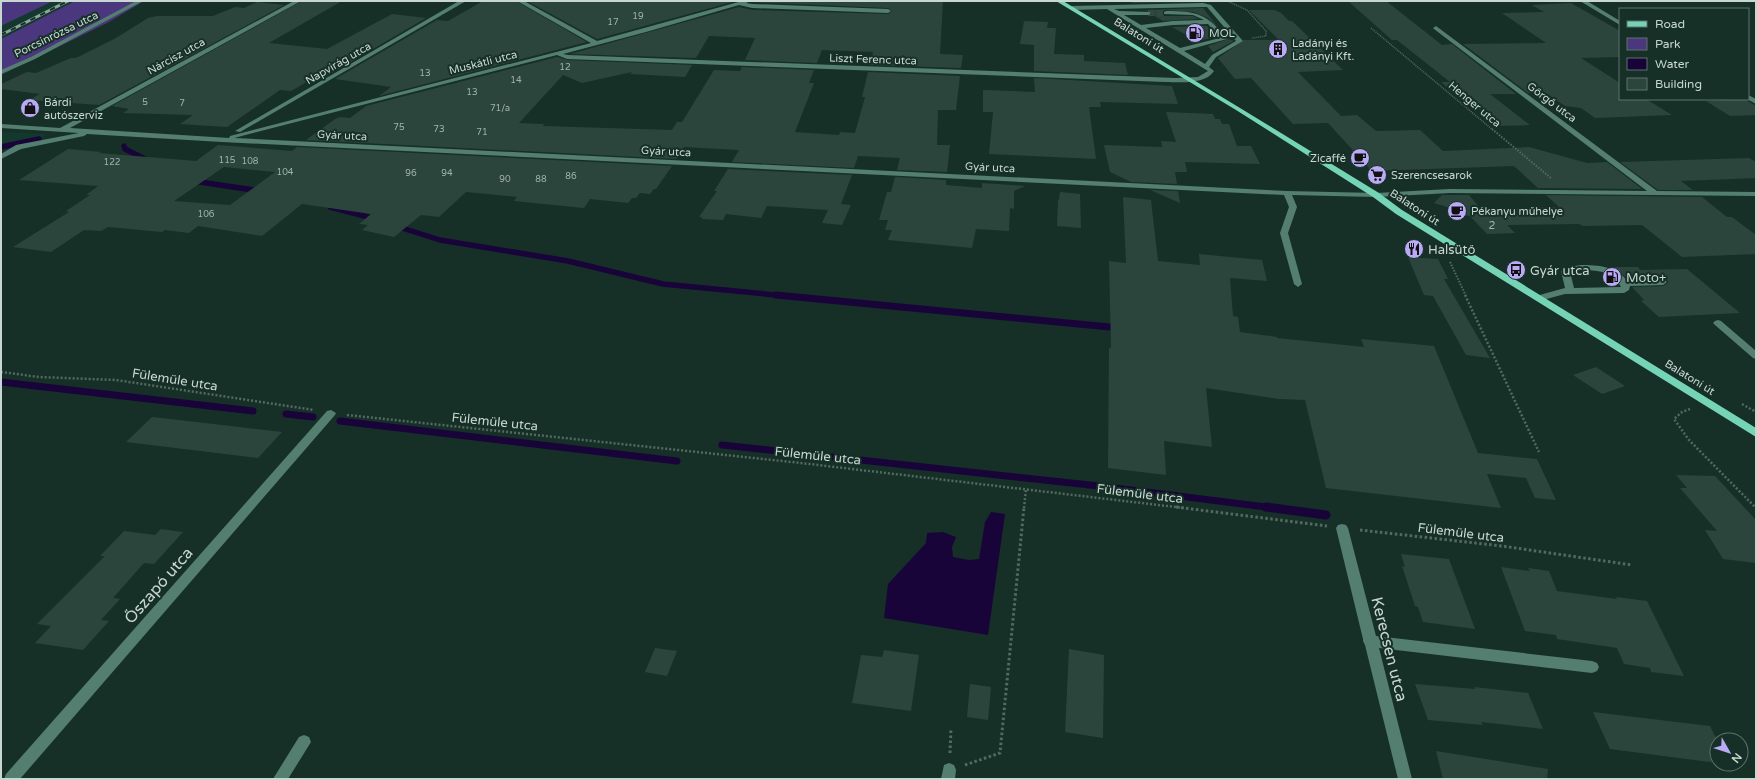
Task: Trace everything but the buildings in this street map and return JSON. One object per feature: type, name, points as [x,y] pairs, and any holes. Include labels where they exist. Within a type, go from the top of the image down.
[{"type":"main road","name":"Balatoni út","points":[[1059,1],[1376,195],[1445,240],[1753,429]]},
{"type":"street","name":"Porcsinrózsa utca","points":[[1,72],[53,48],[140,1]]},
{"type":"street","name":"Nárcisz utca","points":[[63,129],[298,1]]},
{"type":"street","name":"Napvirág utca","points":[[222,140],[463,1]]},
{"type":"street","points":[[520,1],[596,43]]},
{"type":"street","name":"Muskátli utca","points":[[222,140],[689,19],[736,2],[748,1]]},
{"type":"street","points":[[1583,1],[1619,22]]},
{"type":"street","points":[[736,2],[752,6],[888,11]]},
{"type":"street","points":[[1072,8],[1106,6],[1203,4],[1209,6],[1240,41],[1214,56],[1206,67],[1177,51],[1106,6]]},
{"type":"street","points":[[1117,13],[1148,13]]},
{"type":"street","points":[[1166,13],[1197,13],[1203,15],[1224,39],[1177,51]]},
{"type":"street","points":[[1131,22],[1139,14]]},
{"type":"street","points":[[1139,27],[1173,23],[1210,22]]},
{"type":"street","name":"Görgő utca","points":[[1436,28],[1655,193]]},
{"type":"street","name":"Liszt Ferenc utca","points":[[556,53],[567,57],[1189,80],[1206,77],[1210,74],[1211,71],[1206,67]]},
{"type":"street","points":[[1,126],[97,131]]},
{"type":"street","points":[[1,157],[19,147],[97,131]]},
{"type":"street","name":"Gyár utca","points":[[97,131],[222,140],[1288,193],[1376,195],[1450,191],[1756,194]]},
{"type":"street","points":[[1288,193],[1293,207],[1284,233],[1298,284]]},
{"type":"street","points":[[1539,298],[1570,291],[1624,290],[1626,288],[1625,284],[1616,274],[1609,271],[1588,268],[1572,268],[1565,271],[1570,291]]},
{"type":"street","points":[[1625,284],[1663,282]]},
{"type":"street","points":[[1718,323],[1756,356]]},
{"type":"street","name":"Őszapó utca","points":[[11,779],[331,413]]},
{"type":"street","name":"Kerecsen utca","points":[[1342,528],[1369,641],[1405,779]]},
{"type":"street","points":[[1369,641],[1592,667]]},
{"type":"street","points":[[280,779],[304,742]]},
{"type":"path","points":[[1228,1],[1247,10],[1266,31],[1266,36],[1238,38]]},
{"type":"path","name":"Henger utca","points":[[1371,28],[1569,192]]},
{"type":"path","points":[[1445,240],[1448,256],[1539,452]]},
{"type":"path","name":"Fülemüle utca","points":[[1,372],[39,377],[116,380],[331,413],[485,431],[602,441],[1026,488],[1342,528],[1502,546],[1632,565]]},
{"type":"path","points":[[1682,412],[1674,419],[1689,440],[1756,508]]},
{"type":"path","points":[[951,728],[949,774],[1000,753],[1026,488]]},
{"type":"shaded area","points":[[53,1],[75,1],[1,39],[1,26]]},
{"type":"shaded area","points":[[1,132],[47,134],[39,140],[1,147]]},
{"type":"green space","points":[[6,1],[53,1],[1,26],[1,3]]},
{"type":"green space","points":[[75,1],[144,1],[107,23],[1,75],[1,39]]},
{"type":"water","points":[[991,512],[1005,514],[988,635],[884,618],[888,584],[926,543],[927,533],[943,532],[956,537],[952,547],[953,557],[969,560],[979,559],[985,522]]},
{"type":"waterway","points":[[1,147],[39,139]]},
{"type":"waterway","points":[[124,146],[125,149],[149,161]]},
{"type":"waterway","points":[[193,181],[260,191]]},
{"type":"waterway","points":[[330,207],[376,219]]},
{"type":"waterway","points":[[396,226],[440,240],[568,261],[663,284],[786,296]]},
{"type":"waterway","points":[[776,295],[1120,328]]},
{"type":"waterway","points":[[1,382],[253,411]]},
{"type":"waterway","points":[[286,414],[313,417]]},
{"type":"waterway","points":[[340,421],[677,461]]},
{"type":"waterway","points":[[722,445],[1099,486],[1274,508]]},
{"type":"waterway","points":[[1266,507],[1326,515]]},
{"type":"tunnel","points":[[1148,13],[1166,13]]},
{"type":"railway","points":[[1,35],[68,1]]},
{"type":"place","name":"MOL","points":[[1195,33]]},
{"type":"place","name":"Ladányi és Ladányi Kft.","points":[[1278,49]]},
{"type":"place","name":"Bárdi autószerviz","points":[[30,108]]},
{"type":"place","name":"Zicaffé","points":[[1360,158]]},
{"type":"place","name":"Szerencsesarok","points":[[1377,175]]},
{"type":"place","name":"Pékanyu műhelye","points":[[1457,211]]},
{"type":"place","name":"Halsütő","points":[[1414,249]]},
{"type":"place","name":"Gyár utca","points":[[1516,270]]},
{"type":"place","name":"Moto+","points":[[1612,277]]}]
